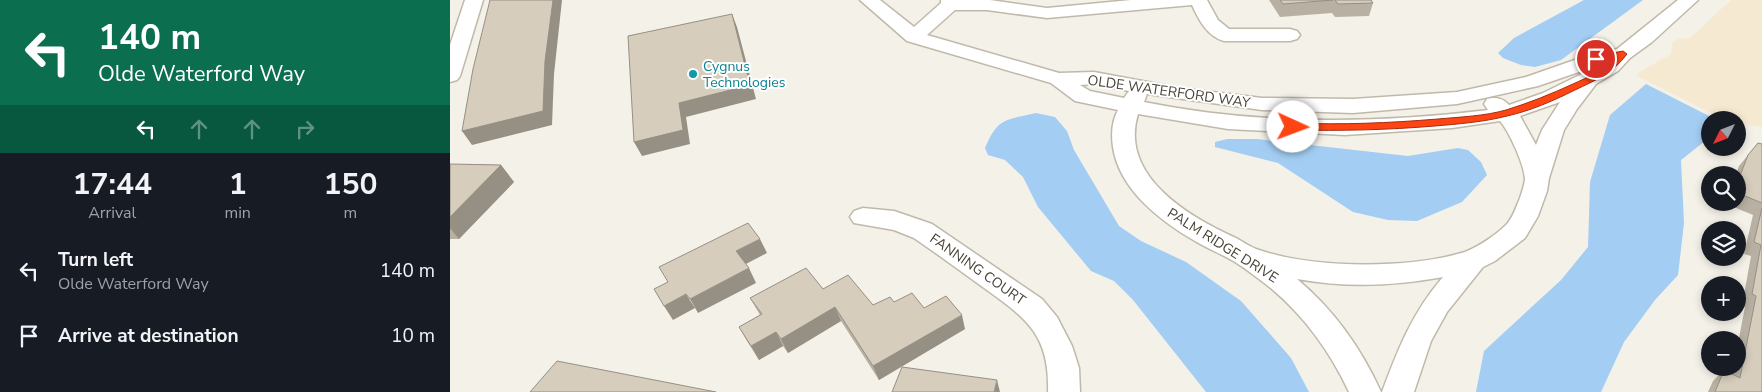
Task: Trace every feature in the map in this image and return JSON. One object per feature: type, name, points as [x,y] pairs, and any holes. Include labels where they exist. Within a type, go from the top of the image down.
[{"type":"street","points":[[450,76],[474,0]]},
{"type":"street","points":[[869,0],[914,37],[950,2],[987,4],[1047,13],[1190,0]]},
{"type":"street","points":[[1198,0],[1210,24],[1224,35],[1290,35]]},
{"type":"street","name":"OLDE WATERFORD WAY","points":[[1134,97],[1228,122],[1309,128],[1417,124],[1505,114],[1551,98],[1592,79],[1612,67],[1623,54],[1645,38],[1689,0]]},
{"type":"street","name":"OLDE WATERFORD WAY","points":[[914,37],[943,47],[1058,78],[1083,96],[1323,106],[1430,102],[1484,94],[1554,75],[1596,59],[1623,54]]},
{"type":"street","points":[[1246,256],[1301,269],[1356,275],[1425,271],[1473,260],[1485,254],[1516,231],[1525,216],[1535,191],[1537,178],[1553,130],[1577,94],[1592,79]]},
{"type":"street","points":[[1484,94],[1505,114],[1516,128],[1531,158],[1537,178]]},
{"type":"street","name":"PALM RIDGE DRIVE","points":[[1134,97],[1123,120],[1121,141],[1130,166],[1140,182],[1164,207],[1181,220],[1246,256],[1289,287],[1311,309],[1336,341],[1356,373],[1365,392]]},
{"type":"street","name":"FANNING COURT","points":[[863,217],[903,222],[923,230],[1032,307],[1044,320],[1054,337],[1062,361],[1064,392]]},
{"type":"street","points":[[1398,392],[1410,357],[1426,322],[1437,304],[1473,260]]},
{"type":"shaded area","points":[[1731,0],[1762,0],[1762,127],[1746,124],[1746,111],[1707,111],[1637,76],[1638,73],[1671,54],[1672,43],[1678,39],[1690,38]]},
{"type":"water","points":[[1584,0],[1643,0],[1561,60],[1535,67],[1521,65],[1503,58],[1498,53],[1514,38]]},
{"type":"water","points":[[1646,84],[1701,112],[1701,144],[1681,160],[1684,223],[1678,275],[1655,300],[1624,342],[1601,392],[1476,392],[1484,351],[1561,280],[1588,247],[1590,182],[1610,115]]},
{"type":"water","points":[[1036,113],[1055,117],[1067,131],[1074,150],[1119,226],[1141,241],[1186,262],[1241,301],[1291,358],[1309,392],[1206,392],[1133,300],[1114,281],[1091,271],[1038,207],[1023,177],[1005,160],[988,155],[985,148],[994,130],[999,125],[1010,119]]},
{"type":"water","points":[[1227,139],[1257,139],[1408,156],[1458,148],[1468,150],[1481,162],[1487,175],[1462,202],[1417,221],[1388,220],[1353,212],[1278,163],[1215,147],[1215,142]]},
{"type":"building","points":[[490,0],[553,0],[545,61],[543,111],[462,131],[473,69]]},
{"type":"building","points":[[1280,0],[1333,0],[1283,4]]},
{"type":"building","points":[[1335,0],[1371,0],[1373,3],[1338,4]]},
{"type":"building","name":"Cygnus Technologies","points":[[732,14],[750,85],[679,103],[683,130],[634,142],[628,36]]},
{"type":"building","points":[[1758,143],[1762,144],[1762,203],[1746,196],[1746,166],[1744,166],[1748,155]]},
{"type":"building","points":[[450,164],[501,165],[450,217]]},
{"type":"building","points":[[1762,208],[1762,392],[1715,392],[1722,376],[1736,376],[1740,378],[1740,376],[1746,376],[1746,347],[1756,296],[1752,294],[1761,245],[1754,242]]},
{"type":"building","points":[[748,223],[760,239],[736,251],[749,268],[690,299],[686,294],[664,306],[654,289],[668,282],[659,267]]},
{"type":"building","points":[[806,268],[823,289],[848,275],[873,305],[890,297],[894,302],[912,293],[924,308],[946,296],[962,315],[873,366],[835,307],[781,339],[776,332],[751,346],[739,327],[762,314],[750,298]]},
{"type":"building","points":[[557,361],[716,392],[530,392]]},
{"type":"building","points":[[902,367],[997,380],[994,392],[892,392]]},
{"type":"place","name":"Cygnus Technologies","points":[[693,74]]},
{"type":"route","points":[[1293,127],[1345,128],[1388,126],[1452,121],[1505,114],[1551,98],[1592,79],[1612,67],[1623,54],[1596,59]]}]
